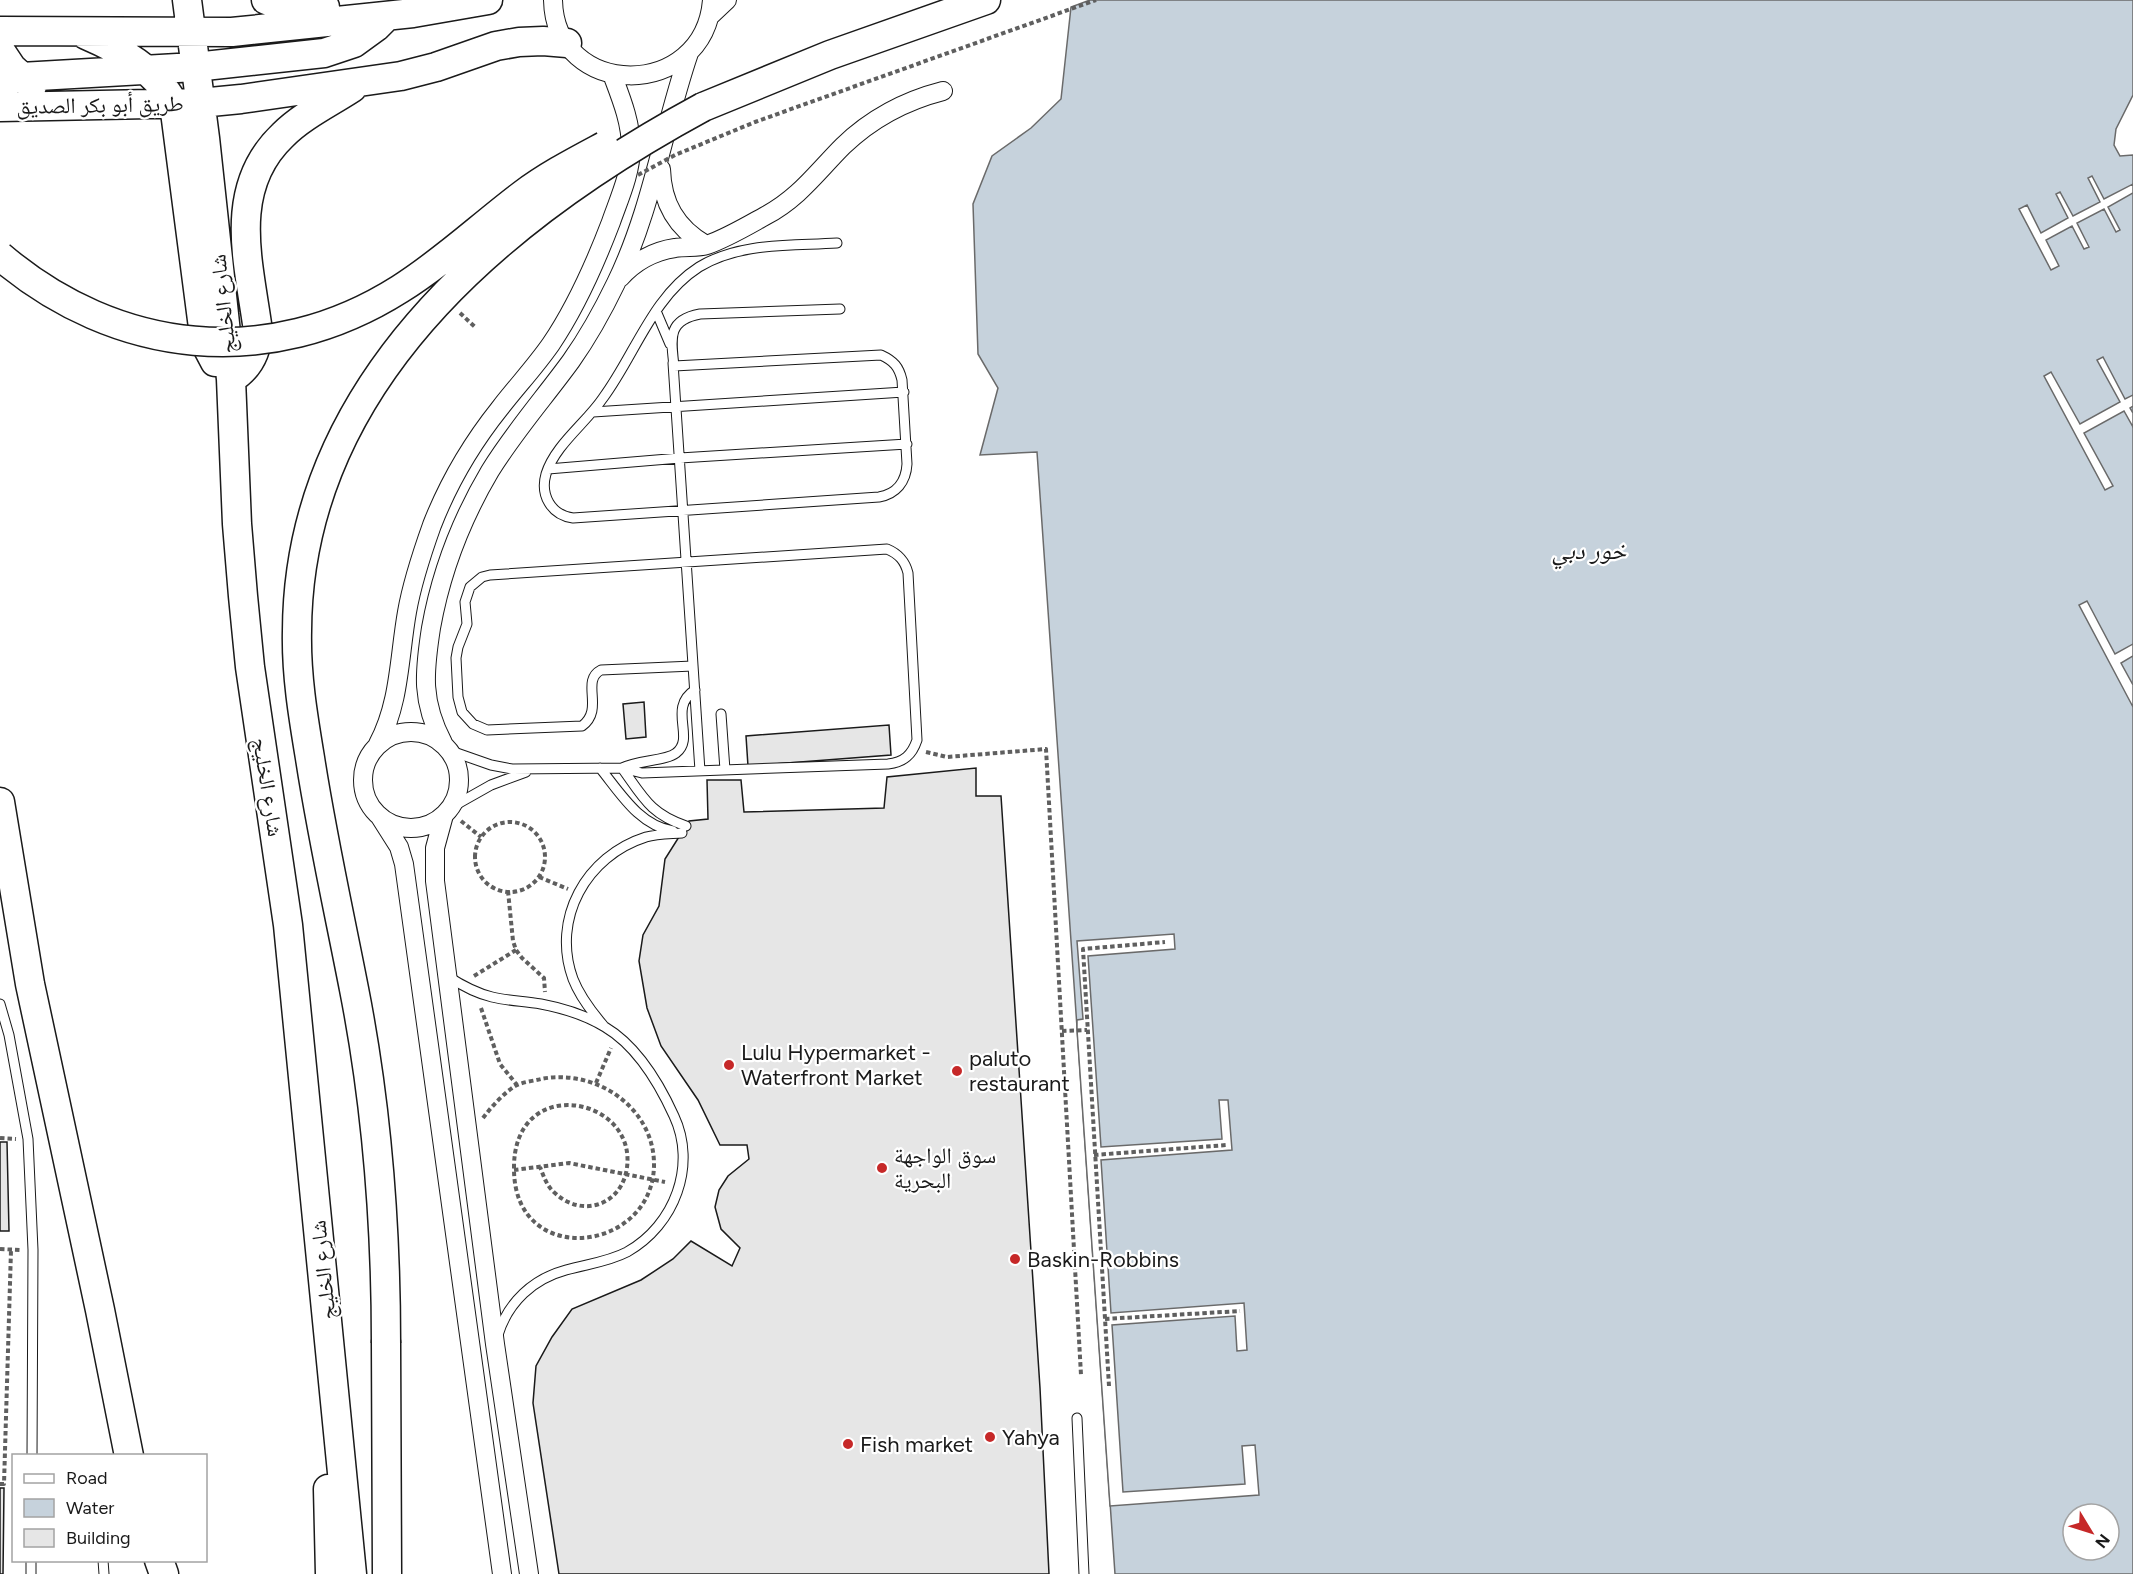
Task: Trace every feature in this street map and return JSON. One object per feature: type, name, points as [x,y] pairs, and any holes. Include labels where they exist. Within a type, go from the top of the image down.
[{"type":"main road","name":"شارع الخليج","points":[[187,0],[195,67],[187,104],[231,379],[237,524],[243,596],[255,702],[288,925],[352,1574]]},
{"type":"main road","points":[[266,0],[282,6],[359,6],[386,17]]},
{"type":"main road","points":[[0,31],[232,32],[386,17],[457,7],[488,0]]},
{"type":"main road","points":[[0,256],[44,290],[68,304],[123,327],[152,334],[212,342],[252,340],[298,333],[351,315],[401,288],[523,194],[580,159],[640,129],[830,55],[986,0]]},
{"type":"main road","points":[[7,69],[195,67],[324,53],[339,49],[366,36],[386,17]]},
{"type":"main road","points":[[78,32],[108,45],[141,66],[187,104]]},
{"type":"main road","points":[[141,66],[191,33]]},
{"type":"main road","name":"طريق أبو بكر الصديق","points":[[0,107],[187,104],[360,83],[417,72],[496,46],[519,42],[567,43]]},
{"type":"main road","points":[[7,69],[53,98],[78,105]]},
{"type":"main road","points":[[231,379],[249,362],[257,342],[258,331],[244,225],[250,185],[258,166],[283,134],[360,83]]},
{"type":"main road","points":[[387,1574],[384,1230],[372,1099],[354,988],[313,780],[297,665],[299,593],[311,521],[321,487],[350,420],[368,389],[412,331],[467,274],[532,217],[615,158],[703,106]]},
{"type":"main road","points":[[0,802],[30,984],[129,1454]]},
{"type":"main road","points":[[330,1574],[328,1468],[335,1385]]},
{"type":"street","points":[[553,0],[556,18],[567,43],[586,62],[612,74],[632,76],[653,74],[666,69],[689,53],[698,42],[710,9],[728,0]]},
{"type":"street","points":[[529,1574],[469,1147],[453,980],[434,864],[439,832],[459,785],[459,773],[432,723],[425,677],[435,606],[448,559],[467,514],[490,471],[518,430],[573,359],[617,281],[650,197],[676,89],[689,53]]},
{"type":"street","points":[[448,811],[424,827],[412,829],[389,824],[372,809],[363,787],[366,764],[387,728],[394,704],[407,608],[418,565],[433,523],[474,444],[545,351],[571,312],[602,245],[618,203],[631,150],[629,122],[612,74]]},
{"type":"street","points":[[617,281],[628,269],[657,253],[672,248],[706,245],[767,215],[798,194],[843,146],[878,117],[920,97],[943,91]]},
{"type":"street","points":[[661,152],[663,190],[669,207],[678,223],[691,237],[706,245]]},
{"type":"street","points":[[378,744],[399,733],[410,731],[422,732],[447,747]]},
{"type":"street","points":[[380,817],[399,847],[404,864],[502,1574]]},
{"type":"lane","points":[[674,366],[881,355],[892,360],[899,369],[904,392],[907,444],[907,471],[897,489],[885,496],[566,517],[553,509],[546,497],[544,486],[548,469],[566,442],[593,412],[618,376],[656,311],[684,278],[721,256],[753,249],[837,243]]},
{"type":"lane","points":[[700,771],[673,331],[680,321],[700,314],[840,309]]},
{"type":"lane","points":[[656,311],[668,336],[674,366]]},
{"type":"lane","points":[[593,412],[904,392]]},
{"type":"lane","points":[[548,469],[680,458],[907,444]]},
{"type":"lane","points":[[447,747],[491,765],[512,770],[622,768],[642,772],[888,764],[898,763],[914,750],[917,730],[908,573],[906,565],[895,552],[878,549],[490,575],[482,577],[470,587],[465,602],[466,628],[456,652],[459,705],[467,719],[487,730],[576,727],[586,722],[593,711],[592,681],[596,672],[693,666]]},
{"type":"lane","points":[[622,768],[642,761],[666,758],[680,750],[684,742],[682,706],[687,695],[695,690]]},
{"type":"lane","points":[[721,714],[725,770]]},
{"type":"lane","points":[[600,768],[641,817],[658,827],[684,829]]},
{"type":"lane","points":[[622,768],[650,807],[660,816],[684,829]]},
{"type":"lane","points":[[448,811],[491,785],[534,770]]},
{"type":"lane","points":[[495,1344],[502,1323],[513,1304],[528,1288],[546,1276],[597,1263],[627,1252],[651,1234],[663,1220],[681,1185],[684,1156],[679,1128],[665,1097],[648,1070],[626,1044],[605,1027],[586,1005],[573,979],[567,950],[568,921],[577,893],[595,868],[619,849],[647,837],[684,829]]},
{"type":"lane","points":[[453,980],[491,997],[541,1004],[574,1013],[605,1027]]},
{"type":"lane","points":[[0,1004],[7,1024],[28,1139],[33,1250],[32,1454]]},
{"type":"lane","points":[[1077,1418],[1084,1574]]},
{"type":"path","points":[[629,181],[675,155],[755,122],[1096,0]]},
{"type":"path","points":[[458,311],[475,327]]},
{"type":"path","points":[[914,750],[947,757],[1046,749],[1082,1375]]},
{"type":"path","points":[[448,811],[481,837]]},
{"type":"path","points":[[516,822],[525,825],[540,838],[543,848],[545,858],[539,877],[523,889],[508,891],[494,888],[480,875],[475,856],[481,837],[496,825],[516,822]]},
{"type":"path","points":[[539,877],[577,893]]},
{"type":"path","points":[[508,891],[516,950],[544,978],[546,988],[541,1004]]},
{"type":"path","points":[[1109,1386],[1083,949],[1165,942]]},
{"type":"path","points":[[453,980],[516,950]]},
{"type":"path","points":[[476,992],[500,1064],[517,1085]]},
{"type":"path","points":[[1062,1031],[1087,1030]]},
{"type":"path","points":[[596,1083],[616,1036]]},
{"type":"path","points":[[469,1147],[483,1118],[517,1085],[547,1078],[564,1077],[596,1083],[620,1096],[640,1118],[650,1142],[654,1166],[652,1179],[641,1205],[622,1225],[596,1236],[570,1239],[545,1231],[530,1219],[518,1198],[513,1170],[517,1144],[528,1122],[545,1109],[565,1104],[586,1108],[604,1116],[618,1130],[627,1150],[626,1174],[620,1190],[607,1202],[598,1205],[580,1205],[562,1199],[548,1186],[540,1167]]},
{"type":"path","points":[[1094,1155],[1227,1145]]},
{"type":"path","points":[[513,1170],[569,1163],[681,1185]]},
{"type":"path","points":[[0,1249],[33,1250]]},
{"type":"path","points":[[0,1484],[4,1484],[11,1250]]},
{"type":"path","points":[[1105,1319],[1239,1311]]},
{"type":"water","name":"خور دبي","points":[[1090,0],[2133,0],[2133,95],[2116,129],[2114,145],[2120,156],[2133,155],[2133,1574],[1115,1574],[1037,452],[980,455],[998,388],[978,354],[973,204],[992,156],[1031,128],[1061,99],[1071,7]]},
{"type":"pier","points":[[2092,176],[2104,199],[2133,184],[2133,193],[2108,207],[2120,230],[2116,232],[2104,209],[2077,223],[2089,247],[2084,249],[2072,226],[2046,240],[2059,266],[2051,270],[2019,209],[2027,205],[2041,233],[2068,218],[2056,194],[2060,192],[2073,216],[2100,202],[2088,178]]},
{"type":"pier","points":[[2103,357],[2125,399],[2133,395],[2133,406],[2130,408],[2133,413],[2133,427],[2124,411],[2084,433],[2113,486],[2105,490],[2044,376],[2051,372],[2080,424],[2120,402],[2097,360]]},
{"type":"pier","points":[[2087,601],[2115,654],[2133,644],[2133,656],[2121,663],[2133,685],[2133,707],[2079,605]]},
{"type":"pier","points":[[1174,934],[1175,949],[1088,956],[1101,1147],[1222,1139],[1219,1100],[1228,1100],[1232,1150],[1101,1160],[1111,1313],[1244,1303],[1247,1350],[1237,1351],[1235,1316],[1112,1325],[1123,1492],[1245,1484],[1242,1446],[1255,1445],[1259,1495],[1110,1506],[1077,1030],[1077,1020],[1083,1019],[1077,941]]},
{"type":"building","points":[[644,702],[646,737],[626,739],[623,704]]},
{"type":"building","points":[[889,725],[891,755],[748,766],[746,736]]},
{"type":"building","name":"سوق الواجهة البحرية","points":[[976,768],[976,796],[1001,796],[1040,1388],[1049,1574],[559,1574],[533,1403],[536,1366],[552,1337],[572,1309],[641,1280],[673,1259],[691,1241],[732,1266],[740,1248],[721,1229],[715,1207],[719,1190],[728,1176],[749,1159],[747,1145],[720,1145],[698,1100],[661,1046],[647,1008],[639,961],[643,935],[659,906],[665,859],[689,821],[708,819],[707,780],[741,780],[744,812],[884,808],[887,777]]},
{"type":"building","points":[[0,1142],[7,1142],[9,1231],[0,1231]]},
{"type":"building","points":[[0,1488],[4,1488],[3,1574],[0,1574]]},
{"type":"place","name":"Lulu Hypermarket - Waterfront Market","points":[[729,1065]]},
{"type":"place","name":"paluto restaurant","points":[[957,1071]]},
{"type":"place","name":"سوق الواجهة البحرية","points":[[882,1168]]},
{"type":"place","name":"Baskin-Robbins","points":[[1015,1259]]},
{"type":"place","name":"Yahya","points":[[990,1437]]},
{"type":"place","name":"Fish market","points":[[848,1444]]}]
